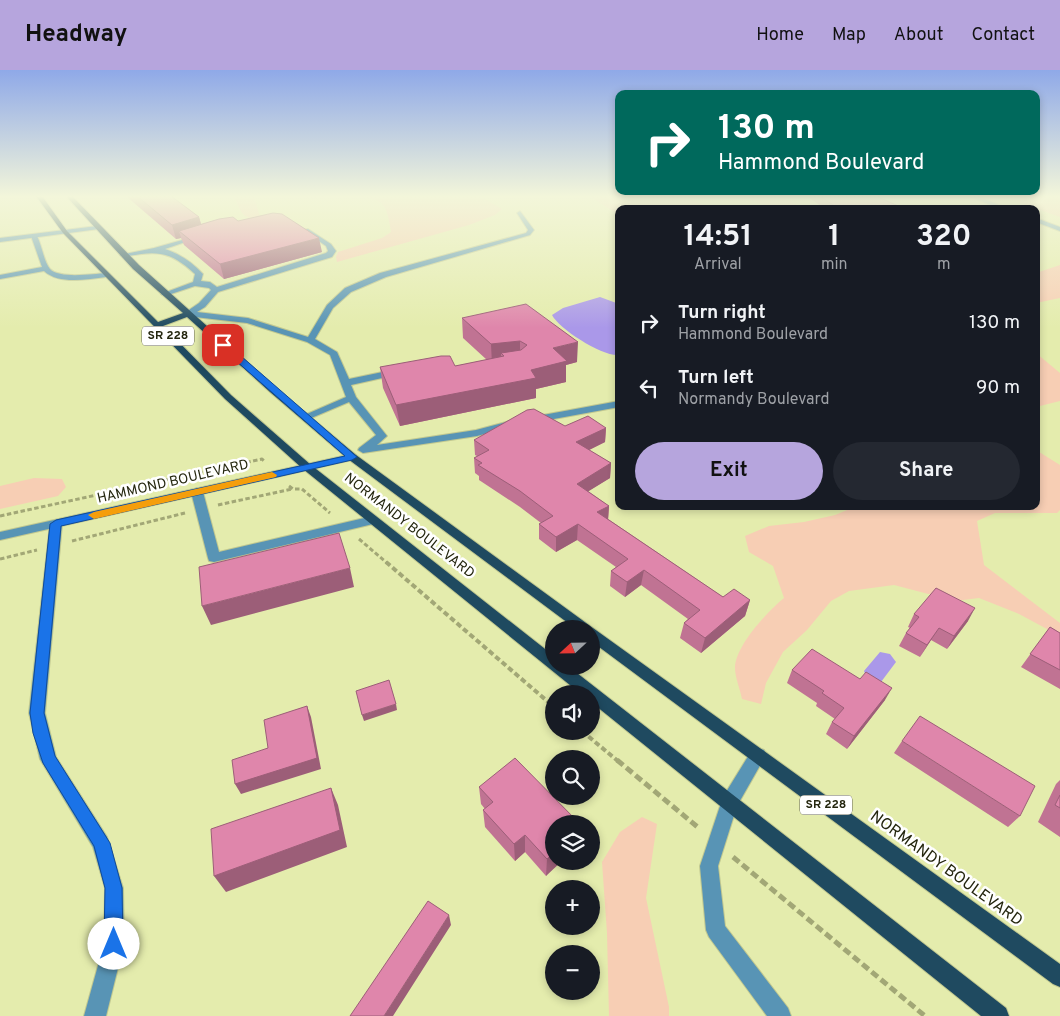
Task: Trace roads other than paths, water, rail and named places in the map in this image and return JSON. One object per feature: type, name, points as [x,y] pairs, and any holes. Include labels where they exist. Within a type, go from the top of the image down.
[{"type":"main road","name":"NORMANDY BOULEVARD","points":[[73,240],[228,397],[307,467],[545,657]]},
{"type":"main road","name":"NORMANDY BOULEVARD","points":[[109,240],[165,294],[306,417],[357,453],[574,620]]},
{"type":"main road","points":[[157,325],[189,314]]},
{"type":"main road","name":"NORMANDY BOULEVARD","points":[[600,640],[1060,978]]},
{"type":"main road","points":[[568,675],[998,1016]]},
{"type":"street","points":[[36,240],[47,268],[54,274],[65,276],[106,275]]},
{"type":"street","points":[[124,255],[156,250],[187,240]]},
{"type":"street","points":[[189,314],[202,305],[215,290],[329,255],[332,250],[329,245],[322,240]]},
{"type":"street","points":[[310,340],[330,307],[348,290],[383,275],[506,240]]},
{"type":"street","points":[[156,250],[176,254],[183,258],[199,274],[196,284]]},
{"type":"street","points":[[0,277],[47,268]]},
{"type":"street","points":[[165,294],[196,284],[208,284],[215,290]]},
{"type":"street","points":[[189,314],[248,321],[310,340],[334,354],[351,398],[382,436],[357,453]]},
{"type":"street","points":[[346,383],[406,372]]},
{"type":"street","points":[[306,417],[351,398]]},
{"type":"street","name":"HAMMOND BOULEVARD","points":[[0,536],[278,474],[357,453],[478,433],[515,422],[615,405]]},
{"type":"street","points":[[197,492],[214,558],[373,520]]},
{"type":"street","points":[[56,524],[37,713],[48,759],[101,843],[114,888],[114,944],[95,1016]]},
{"type":"street","points":[[758,755],[729,803],[709,866],[716,930],[780,1016]]}]
